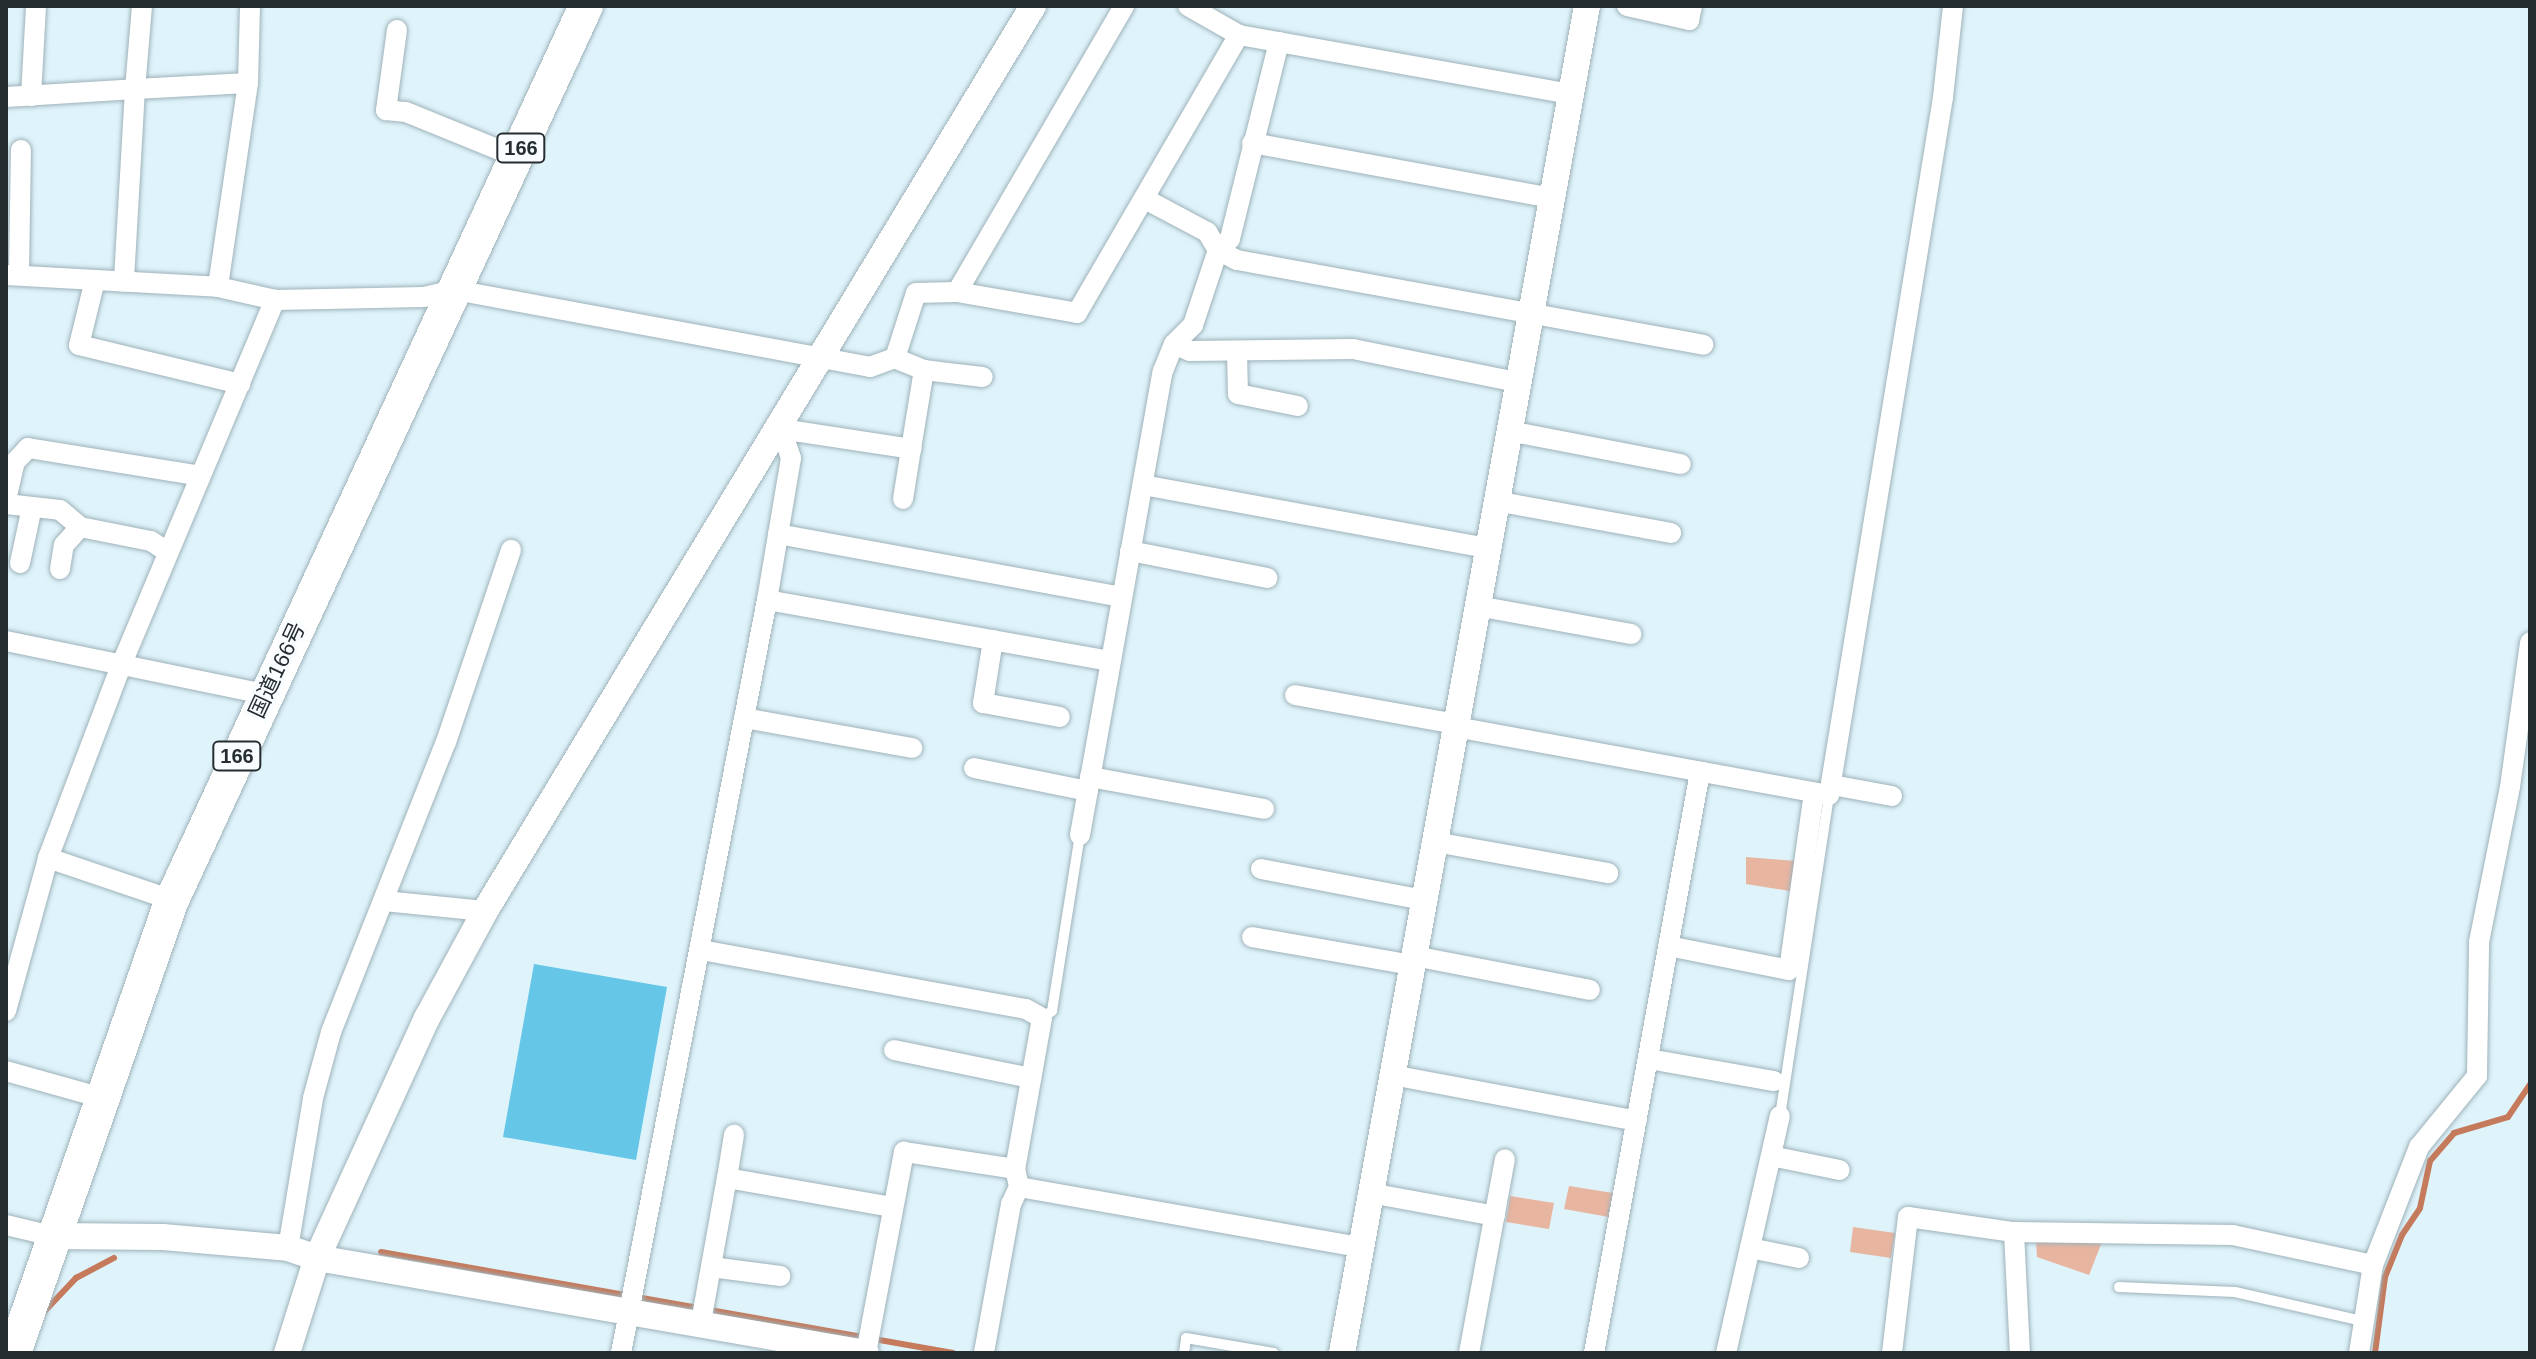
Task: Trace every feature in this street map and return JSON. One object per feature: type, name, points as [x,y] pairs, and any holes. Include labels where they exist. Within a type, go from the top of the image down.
[{"type":"highway","name":"国道166号","points":[[14,1337],[172,900],[586,6]]},
{"type":"street","points":[[31,96],[36,6]]},
{"type":"street","points":[[124,282],[142,6]]},
{"type":"street","points":[[218,287],[248,83],[250,6]]},
{"type":"street","points":[[287,1353],[317,1258],[427,1018],[485,911],[825,358],[1033,6]]},
{"type":"street","points":[[957,292],[1124,6]]},
{"type":"street","points":[[1188,6],[1239,35],[1570,94]]},
{"type":"street","points":[[1342,1353],[1587,6]]},
{"type":"street","points":[[1627,6],[1689,20],[1692,6]]},
{"type":"street","points":[[1668,946],[1789,970],[1825,791],[1943,97],[1953,6]]},
{"type":"street","points":[[397,30],[386,110],[406,112],[517,157]]},
{"type":"street","points":[[895,358],[916,293],[957,292],[1077,313],[1239,35]]},
{"type":"street","points":[[1080,835],[1163,371],[1174,344],[1193,325],[1218,250],[1230,239],[1279,42]]},
{"type":"street","points":[[6,97],[248,83]]},
{"type":"street","points":[[1252,143],[1552,198]]},
{"type":"street","points":[[21,150],[12,275],[218,287],[275,300],[424,297],[455,290],[870,367],[895,358],[924,370],[983,377]]},
{"type":"street","points":[[1145,199],[1207,232],[1218,250],[1237,260],[1703,345]]},
{"type":"street","points":[[95,280],[79,345],[240,384]]},
{"type":"street","points":[[6,1011],[48,858],[166,551],[275,300]]},
{"type":"street","points":[[1174,344],[1190,351],[1353,349],[1517,382]]},
{"type":"street","points":[[1237,351],[1238,394],[1298,406]]},
{"type":"street","points":[[903,499],[924,370]]},
{"type":"street","points":[[781,429],[911,449]]},
{"type":"street","points":[[621,1353],[767,600],[791,458],[781,429]]},
{"type":"street","points":[[1509,431],[1681,464]]},
{"type":"street","points":[[166,551],[151,541],[80,527],[60,510],[6,502],[15,462],[28,448],[201,476]]},
{"type":"street","points":[[1143,485],[1487,548]]},
{"type":"street","points":[[1495,501],[1671,533]]},
{"type":"street","points":[[20,563],[32,507]]},
{"type":"street","points":[[60,569],[64,545],[80,527]]},
{"type":"street","points":[[778,534],[1122,597]]},
{"type":"street","points":[[288,1248],[331,1032],[384,901],[511,550]]},
{"type":"street","points":[[1130,551],[1267,578]]},
{"type":"street","points":[[767,600],[1111,661]]},
{"type":"street","points":[[1477,606],[1631,634]]},
{"type":"street","points":[[993,640],[983,703],[1060,717]]},
{"type":"street","points":[[6,641],[123,661],[265,694]]},
{"type":"street","points":[[2359,1353],[2373,1265],[2419,1147],[2477,1076],[2479,942],[2510,787],[2530,642]]},
{"type":"street","points":[[1295,695],[1700,772],[1825,791],[1892,796]]},
{"type":"street","points":[[744,718],[912,748]]},
{"type":"street","points":[[974,768],[1264,809]]},
{"type":"street","points":[[1594,1353],[1700,772]]},
{"type":"street","points":[[1435,842],[1608,873]]},
{"type":"street","points":[[48,858],[172,900]]},
{"type":"street","points":[[1261,869],[1424,900]]},
{"type":"street","points":[[384,901],[485,911]]},
{"type":"street","points":[[1252,937],[1590,990]]},
{"type":"street","points":[[701,950],[1026,1009],[1042,1018],[1017,1178],[984,1353]]},
{"type":"street","points":[[894,1050],[1031,1078]]},
{"type":"street","points":[[1649,1059],[1774,1081]]},
{"type":"street","points":[[6,1071],[99,1097]]},
{"type":"street","points":[[1392,1075],[1637,1121]]},
{"type":"street","points":[[1726,1353],[1780,1116]]},
{"type":"street","points":[[702,1314],[734,1135]]},
{"type":"street","points":[[6,1225],[52,1236],[163,1237],[288,1248],[317,1258],[702,1314],[808,1348],[867,1345],[904,1152],[1017,1178],[1360,1247]]},
{"type":"street","points":[[1771,1156],[1840,1170]]},
{"type":"street","points":[[1469,1353],[1505,1159]]},
{"type":"street","points":[[727,1178],[892,1207]]},
{"type":"street","points":[[1370,1193],[1495,1216]]},
{"type":"street","points":[[1892,1353],[1908,1217],[2014,1232],[2233,1235],[2373,1265]]},
{"type":"street","points":[[2014,1232],[2020,1353]]},
{"type":"street","points":[[1750,1248],[1799,1258]]},
{"type":"street","points":[[711,1267],[780,1276]]},
{"type":"lane","points":[[1780,1116],[1825,791]]},
{"type":"lane","points":[[1042,1018],[1052,1011],[1080,835]]},
{"type":"lane","points":[[2119,1287],[2235,1292],[2363,1321]]},
{"type":"lane","points":[[1184,1353],[1186,1338],[1274,1353]]},
{"type":"shaded area","points":[[1746,857],[1796,861],[1790,891],[1746,884]]},
{"type":"shaded area","points":[[1569,1186],[1613,1193],[1609,1217],[1564,1209]]},
{"type":"shaded area","points":[[1510,1196],[1554,1203],[1549,1229],[1506,1222]]},
{"type":"shaded area","points":[[1853,1227],[1895,1233],[1891,1258],[1850,1252]]},
{"type":"shaded area","points":[[2036,1241],[2102,1242],[2089,1275],[2037,1257]]},
{"type":"building","points":[[534,964],[667,987],[636,1160],[503,1137]]},
{"type":"waterway","points":[[2375,1353],[2385,1277],[2402,1235],[2420,1208],[2430,1161],[2454,1133],[2508,1117],[2530,1084]]},
{"type":"waterway","points":[[381,1252],[953,1353]]},
{"type":"waterway","points":[[42,1314],[76,1278],[114,1258]]}]
